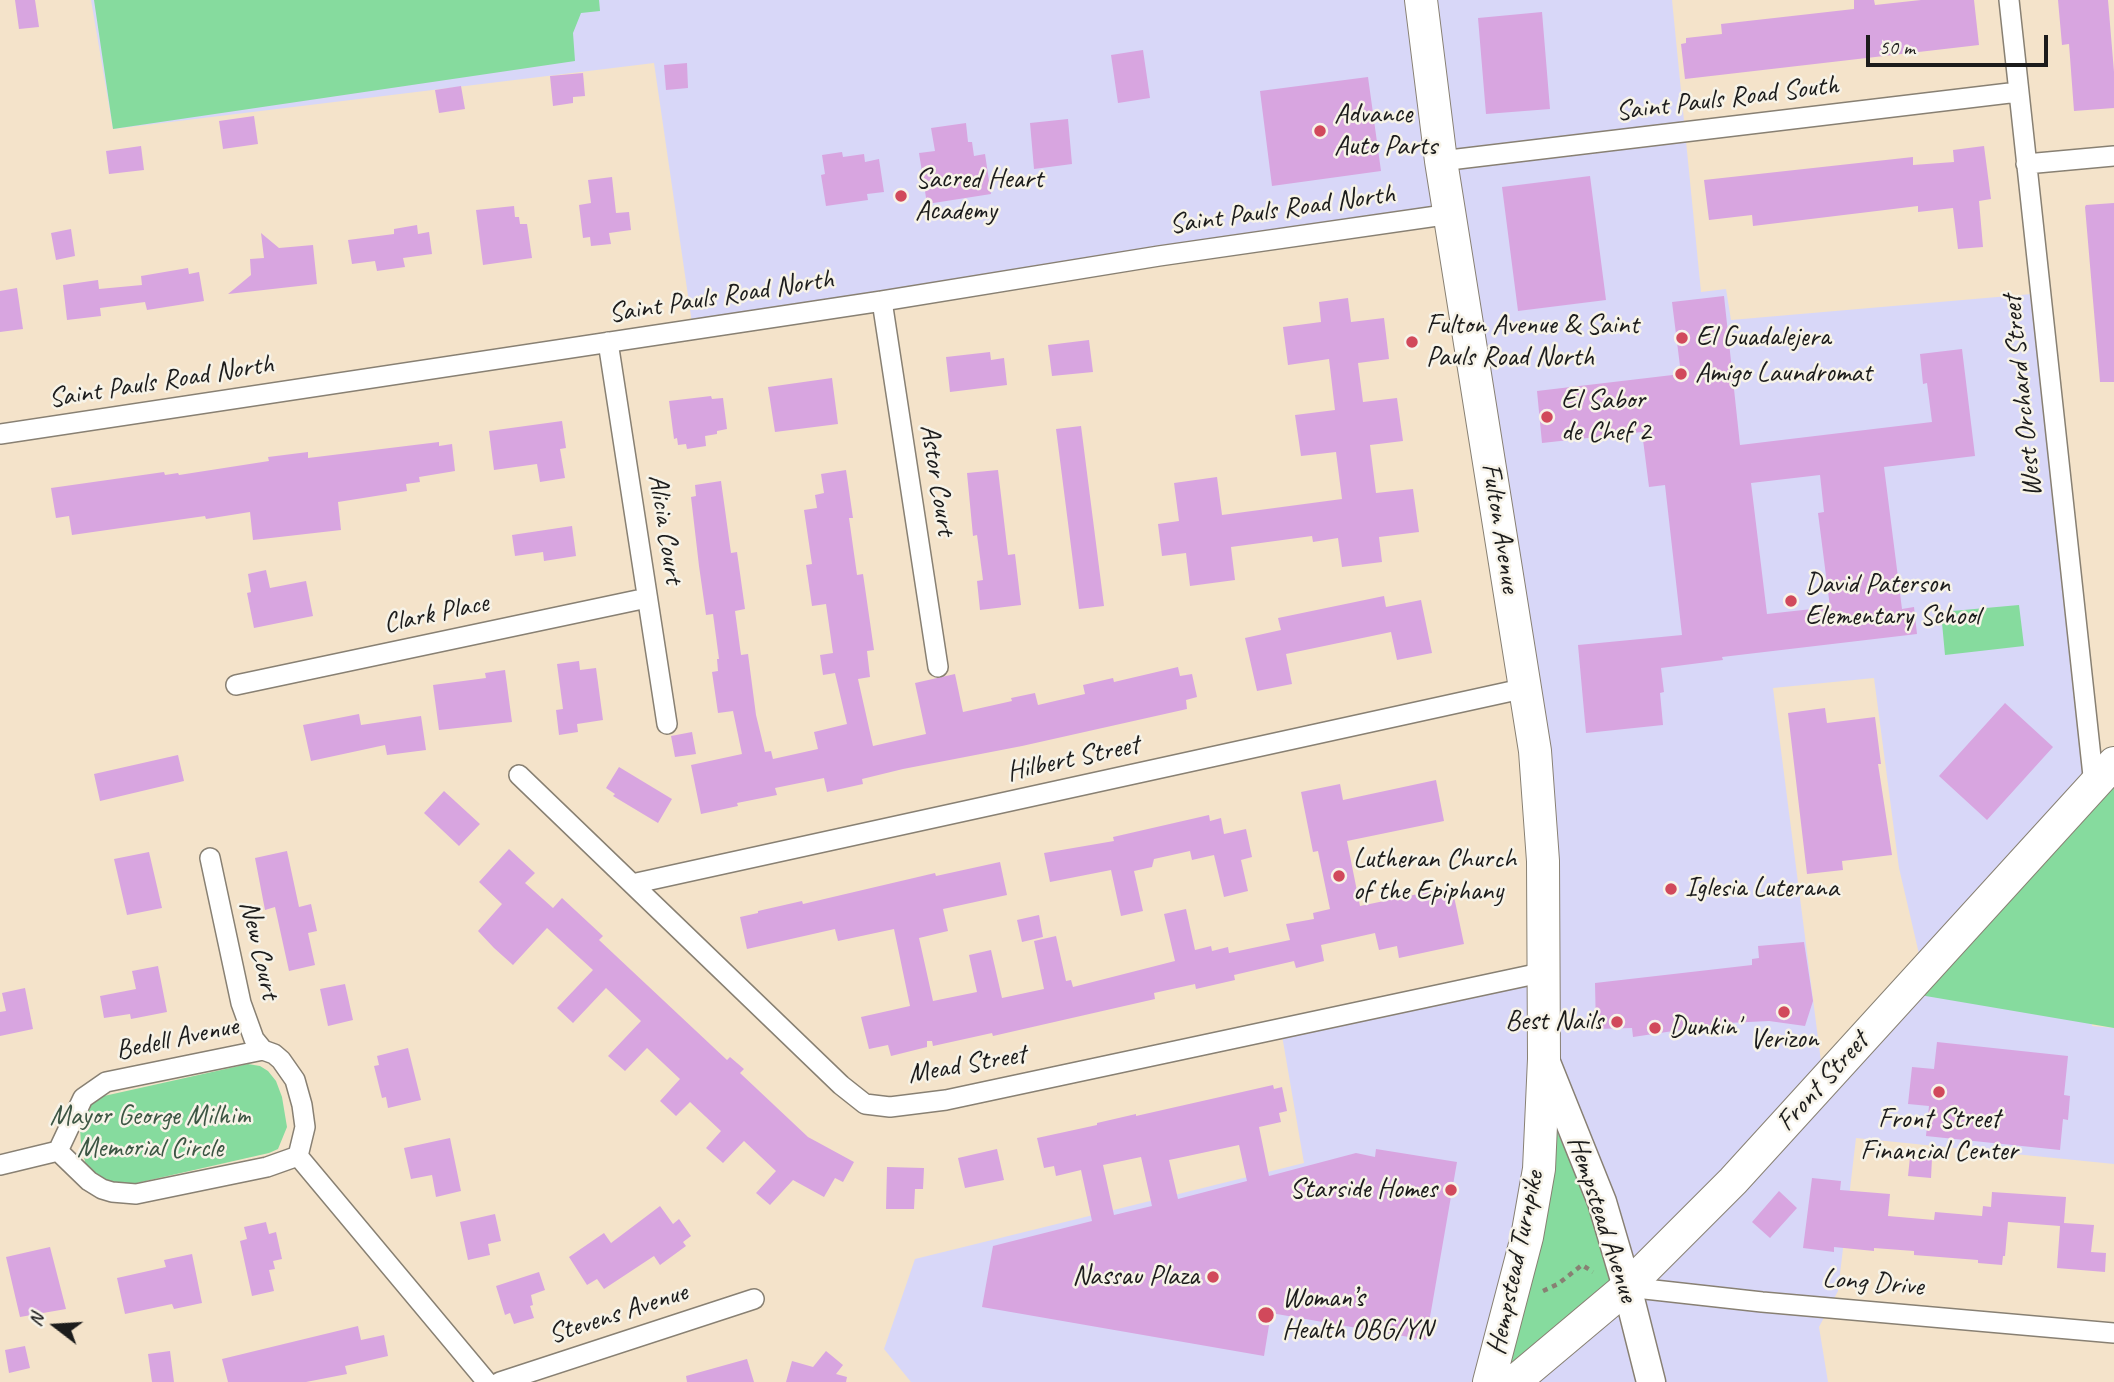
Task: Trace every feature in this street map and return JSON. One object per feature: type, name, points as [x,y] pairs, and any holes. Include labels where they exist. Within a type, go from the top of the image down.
[{"type":"main road","name":"Fulton Avenue","points":[[1421,0],[1441,161],[1526,688],[1543,861],[1544,1059]]},
{"type":"main road","name":"Front Street","points":[[1514,1382],[1627,1287],[1733,1181],[2104,774]]},
{"type":"main road","name":"Hempstead Avenue","points":[[1544,1059],[1602,1202],[1651,1382]]},
{"type":"main road","name":"Hempstead Turnpike","points":[[1489,1382],[1527,1237],[1538,1168],[1544,1059]]},
{"type":"street","name":"West Orchard Street","points":[[2008,0],[2026,164],[2104,774]]},
{"type":"street","name":"Saint Pauls Road South","points":[[1441,161],[2018,92]]},
{"type":"street","points":[[2026,164],[2114,156]]},
{"type":"street","name":"Saint Pauls Road North","points":[[0,434],[882,301],[1159,256],[1451,214]]},
{"type":"street","name":"Astor Court","points":[[882,301],[938,667]]},
{"type":"street","name":"Alicia Court","points":[[608,342],[667,724]]},
{"type":"street","name":"Clark Place","points":[[236,685],[648,598]]},
{"type":"street","name":"Hilbert Street","points":[[632,884],[1526,688]]},
{"type":"street","name":"Mead Street","points":[[519,775],[864,1104],[890,1107],[959,1098],[1545,972]]},
{"type":"street","name":"New Court","points":[[210,858],[241,1003],[254,1039],[263,1049]]},
{"type":"street","name":"Bedell Avenue","points":[[58,1151],[83,1098],[106,1082],[263,1049],[284,1063],[295,1080],[305,1127],[298,1156]]},
{"type":"street","points":[[0,1165],[58,1151],[89,1181],[102,1189],[136,1194],[267,1167],[298,1156],[487,1382]]},
{"type":"street","name":"Long Drive","points":[[1627,1287],[1762,1302],[2114,1333]]},
{"type":"street","name":"Stevens Avenue","points":[[500,1382],[754,1299]]},
{"type":"path","points":[[1543,1291],[1558,1284],[1582,1265],[1592,1272]]},
{"type":"shaded area","points":[[91,0],[1672,0],[1701,292],[1726,289],[1731,320],[2032,294],[2092,792],[2092,1026],[2114,1028],[2114,1164],[1856,1138],[1838,1291],[1819,1327],[1828,1382],[911,1382],[884,1349],[915,1259],[1304,1163],[1280,1024],[1546,970],[1457,214],[692,323],[654,63],[113,129]],"holes":[[[1874,678],[1899,868],[1923,971],[1823,1077],[1773,688]]]},
{"type":"green space","points":[[94,0],[599,0],[600,11],[581,13],[573,33],[575,61],[113,129]]},
{"type":"green space","points":[[2019,605],[2024,646],[1945,655],[1941,612]]},
{"type":"green space","points":[[2114,768],[2114,1028],[1908,993]]},
{"type":"green space","name":"Mayor George Milhim Memorial Circle","points":[[248,1064],[268,1071],[276,1081],[282,1097],[287,1127],[278,1149],[128,1185],[112,1186],[87,1171],[81,1144],[81,1116],[93,1101],[104,1096]]},
{"type":"green space","points":[[1555,1127],[1582,1188],[1614,1278],[1511,1364],[1526,1293]]},
{"type":"building","points":[[15,0],[35,0],[39,27],[19,29]]},
{"type":"building","points":[[1854,0],[1874,0],[1875,5],[1921,0],[1974,0],[1979,45],[1685,79],[1681,44],[1686,43],[1686,38],[1722,34],[1721,24],[1854,9]]},
{"type":"building","points":[[2058,0],[2108,0],[2114,108],[2074,111],[2069,44],[2062,45]]},
{"type":"building","points":[[1542,12],[1550,109],[1486,114],[1478,18]]},
{"type":"building","points":[[1143,50],[1150,98],[1118,103],[1111,55]]},
{"type":"building","points":[[687,63],[688,88],[666,90],[664,65]]},
{"type":"building","points":[[583,73],[585,96],[573,97],[573,103],[553,106],[550,76]]},
{"type":"building","name":"Advance Auto Parts","points":[[1368,77],[1381,171],[1272,186],[1260,91]]},
{"type":"building","points":[[461,86],[465,109],[439,113],[435,90]]},
{"type":"building","points":[[254,116],[258,144],[223,149],[219,121]]},
{"type":"building","points":[[1068,119],[1072,164],[1034,169],[1030,123]]},
{"type":"building","points":[[966,123],[968,142],[972,142],[974,156],[985,154],[991,194],[927,204],[919,153],[935,151],[931,128]]},
{"type":"building","points":[[141,146],[144,170],[109,174],[106,151]]},
{"type":"building","points":[[1984,146],[1991,199],[1979,201],[1983,247],[1958,249],[1953,208],[1918,212],[1918,206],[1753,226],[1752,215],[1709,220],[1704,180],[1913,157],[1913,165],[1954,162],[1953,150]]},
{"type":"building","points":[[842,152],[843,157],[864,154],[865,162],[879,159],[884,192],[867,194],[868,200],[826,206],[821,175],[825,174],[822,155]]},
{"type":"building","points":[[1590,176],[1606,300],[1518,311],[1502,187]]},
{"type":"building","points":[[612,177],[616,213],[629,212],[631,230],[609,233],[611,244],[591,246],[590,237],[583,238],[579,205],[591,203],[588,180]]},
{"type":"building","points":[[2114,203],[2114,382],[2100,382],[2085,207]]},
{"type":"building","points":[[514,206],[515,217],[519,217],[520,224],[527,224],[532,258],[483,265],[476,210]]},
{"type":"building","points":[[417,225],[418,234],[429,232],[432,254],[403,258],[405,267],[377,271],[375,261],[352,264],[348,240],[394,234],[394,229]]},
{"type":"building","points":[[71,229],[75,256],[56,260],[51,233]]},
{"type":"building","points":[[261,233],[279,248],[313,245],[317,284],[228,294],[251,275],[250,259],[264,258]]},
{"type":"building","points":[[188,268],[189,274],[199,272],[204,301],[147,310],[145,302],[100,308],[101,316],[67,320],[63,285],[98,280],[99,289],[142,285],[141,276]]},
{"type":"building","points":[[17,288],[23,329],[0,332],[0,291]]},
{"type":"building","points":[[1724,296],[1740,445],[1932,422],[1927,383],[1923,384],[1920,354],[1962,349],[1975,456],[1884,467],[1902,609],[1914,607],[1917,634],[1722,657],[1723,660],[1661,668],[1664,692],[1660,693],[1663,725],[1586,733],[1578,645],[1682,635],[1665,485],[1649,487],[1642,432],[1542,443],[1537,391],[1681,374],[1672,302]],"holes":[[[1820,475],[1824,512],[1818,513],[1830,607],[1767,614],[1751,483]]]},
{"type":"building","points":[[1348,298],[1351,322],[1384,318],[1389,359],[1358,363],[1363,402],[1397,398],[1403,441],[1370,445],[1376,493],[1413,489],[1419,532],[1379,537],[1382,562],[1342,567],[1338,538],[1313,542],[1312,536],[1231,547],[1235,580],[1190,586],[1186,553],[1162,556],[1158,524],[1179,521],[1174,483],[1217,477],[1222,515],[1342,499],[1336,452],[1301,456],[1295,415],[1335,410],[1329,359],[1288,365],[1283,327],[1321,322],[1319,302]]},
{"type":"building","points":[[1089,340],[1093,372],[1052,376],[1048,345]]},
{"type":"building","points":[[990,352],[991,360],[1004,358],[1007,385],[950,392],[946,357]]},
{"type":"building","points":[[832,378],[838,424],[775,432],[768,387]]},
{"type":"building","points":[[711,396],[712,399],[723,398],[727,429],[705,436],[706,446],[687,449],[686,444],[678,445],[677,438],[674,439],[669,401]]},
{"type":"building","points":[[562,421],[566,448],[560,449],[565,478],[540,482],[537,464],[494,470],[489,431]]},
{"type":"building","points":[[1081,426],[1104,606],[1079,609],[1056,429]]},
{"type":"building","points":[[439,442],[439,446],[452,444],[455,471],[419,477],[420,482],[406,484],[407,491],[338,502],[341,530],[253,540],[250,512],[72,535],[69,516],[56,518],[51,488],[164,472],[165,475],[179,475],[308,452],[308,458]]},
{"type":"building","points":[[846,470],[857,575],[863,574],[874,650],[867,651],[870,677],[858,679],[873,746],[926,734],[915,683],[955,674],[963,712],[1035,693],[1038,705],[1085,694],[1083,685],[1113,678],[1114,682],[1178,667],[1180,676],[1192,674],[1197,697],[1186,700],[1187,709],[903,769],[862,779],[863,784],[827,792],[824,778],[775,788],[777,795],[701,814],[691,765],[742,754],[733,711],[718,713],[712,672],[718,671],[719,659],[713,614],[706,615],[699,566],[691,497],[696,496],[695,485],[721,481],[731,553],[737,552],[745,609],[735,611],[741,655],[748,654],[756,715],[765,752],[771,751],[773,759],[818,749],[814,732],[847,724],[835,673],[823,675],[820,655],[833,653],[826,604],[812,606],[806,565],[812,564],[804,510],[817,508],[815,495],[824,493],[821,474]]},
{"type":"building","points":[[998,470],[1008,555],[1015,554],[1021,605],[980,610],[977,581],[983,580],[977,535],[973,536],[967,473]]},
{"type":"building","points":[[572,526],[576,556],[544,561],[543,552],[515,556],[512,535]]},
{"type":"building","points":[[266,570],[270,588],[306,581],[313,616],[254,628],[247,593],[251,592],[248,574]]},
{"type":"building","points":[[1384,596],[1386,607],[1421,600],[1432,653],[1397,660],[1391,632],[1286,654],[1292,684],[1257,691],[1245,638],[1281,630],[1278,618]]},
{"type":"building","points":[[579,661],[580,670],[596,668],[603,720],[577,724],[578,732],[559,735],[556,710],[563,709],[557,664]]},
{"type":"building","points":[[505,670],[512,722],[439,730],[433,685],[486,678],[485,673]]},
{"type":"building","points":[[2005,703],[2053,747],[1987,820],[1939,776]]},
{"type":"building","points":[[1825,708],[1827,723],[1875,717],[1881,764],[1878,764],[1892,855],[1842,861],[1843,870],[1807,874],[1788,713]]},
{"type":"building","points":[[359,714],[361,725],[421,716],[426,750],[387,755],[385,745],[311,761],[303,725]]},
{"type":"building","points":[[692,732],[696,754],[675,757],[671,736]]},
{"type":"building","points":[[178,755],[184,781],[100,801],[94,774]]},
{"type":"building","points":[[619,767],[672,799],[658,823],[613,796],[615,794],[606,788]]},
{"type":"building","points":[[1436,780],[1444,821],[1347,841],[1360,906],[1452,887],[1464,944],[1399,958],[1397,946],[1379,950],[1375,933],[1321,945],[1324,961],[1296,968],[1294,961],[1234,975],[1235,980],[1196,989],[1195,984],[1154,993],[1155,999],[993,1036],[992,1033],[933,1046],[932,1041],[927,1041],[927,1047],[891,1056],[888,1045],[869,1049],[861,1017],[910,1006],[894,929],[838,941],[835,929],[747,949],[740,917],[802,901],[803,904],[935,873],[936,876],[1000,862],[1007,895],[943,909],[948,931],[919,938],[933,1001],[977,992],[969,955],[991,950],[1002,998],[1044,989],[1034,941],[1056,936],[1066,981],[1071,980],[1073,987],[1175,961],[1164,914],[1186,909],[1195,950],[1211,946],[1212,951],[1228,947],[1229,953],[1290,940],[1286,924],[1314,919],[1313,913],[1330,909],[1318,851],[1313,852],[1301,792],[1340,784],[1343,800]]},
{"type":"building","points":[[444,791],[480,824],[459,846],[424,813]]},
{"type":"building","points":[[1209,815],[1210,821],[1221,818],[1224,834],[1246,829],[1252,857],[1241,860],[1248,891],[1224,897],[1214,855],[1192,860],[1190,851],[1154,859],[1152,867],[1134,871],[1143,911],[1121,916],[1111,870],[1050,882],[1044,853],[1114,841],[1113,837]]},
{"type":"building","points":[[509,849],[535,873],[525,883],[553,908],[562,898],[603,936],[599,940],[727,1060],[730,1057],[744,1069],[740,1073],[808,1137],[854,1162],[843,1182],[835,1178],[824,1197],[793,1180],[770,1205],[756,1193],[776,1171],[744,1141],[723,1163],[706,1148],[721,1131],[690,1102],[676,1116],[660,1101],[680,1079],[647,1048],[625,1071],[608,1056],[641,1021],[606,988],[573,1023],[557,1008],[593,970],[547,928],[513,965],[494,948],[478,931],[502,904],[479,882]]},
{"type":"building","points":[[287,851],[299,907],[311,904],[317,931],[308,933],[315,965],[289,971],[275,907],[265,910],[255,858]]},
{"type":"building","points":[[149,852],[162,908],[127,915],[114,859]]},
{"type":"building","points":[[1039,915],[1043,937],[1022,942],[1017,920]]},
{"type":"building","points":[[1804,942],[1813,1001],[1805,1026],[1769,1021],[1727,1023],[1633,1037],[1632,1028],[1596,1029],[1595,983],[1752,965],[1752,959],[1759,958],[1758,946]]},
{"type":"building","points":[[158,966],[167,1012],[131,1019],[130,1014],[104,1018],[100,996],[136,989],[132,971]]},
{"type":"building","points":[[345,984],[353,1020],[328,1026],[320,989]]},
{"type":"building","points":[[25,988],[33,1029],[0,1036],[0,1012],[6,1011],[2,993]]},
{"type":"building","points":[[1937,1042],[2068,1056],[2064,1095],[2070,1096],[2068,1120],[2063,1119],[2060,1150],[1926,1136],[1929,1106],[1908,1104],[1912,1067],[1934,1069]]},
{"type":"building","points":[[408,1048],[421,1100],[388,1108],[386,1097],[382,1098],[374,1066],[379,1065],[377,1056]]},
{"type":"building","name":"Nassau Plaza","points":[[1273,1085],[1274,1089],[1282,1087],[1287,1111],[1279,1113],[1281,1122],[1259,1127],[1269,1176],[1356,1153],[1375,1157],[1376,1149],[1457,1162],[1426,1340],[1271,1313],[1264,1356],[982,1307],[993,1246],[1092,1221],[1081,1170],[1056,1176],[1054,1166],[1044,1168],[1037,1138]],"holes":[[[1239,1145],[1247,1181],[1178,1199],[1169,1160]],[[1141,1157],[1152,1206],[1114,1215],[1103,1165]]]},
{"type":"building","points":[[450,1138],[461,1191],[436,1197],[432,1175],[411,1179],[404,1148]]},
{"type":"building","points":[[997,1149],[1004,1180],[965,1188],[958,1158]]},
{"type":"building","points":[[1910,1157],[1932,1158],[1931,1178],[1908,1176]]},
{"type":"building","points":[[887,1167],[924,1168],[923,1189],[915,1189],[914,1209],[886,1209]]},
{"type":"building","points":[[1812,1178],[1841,1181],[1840,1190],[1890,1194],[1888,1216],[1934,1220],[1935,1212],[1982,1216],[1983,1206],[1991,1207],[1992,1192],[2066,1197],[2064,1223],[2094,1225],[2091,1252],[2106,1253],[2105,1272],[2057,1268],[2060,1226],[2008,1222],[2002,1265],[1978,1263],[1978,1260],[1914,1255],[1914,1251],[1834,1247],[1834,1252],[1803,1248]]},
{"type":"building","points":[[1779,1191],[1797,1208],[1770,1238],[1752,1222]]},
{"type":"building","points":[[660,1206],[673,1224],[679,1219],[691,1236],[683,1242],[686,1246],[660,1265],[654,1256],[604,1289],[597,1279],[587,1285],[569,1257],[604,1233],[611,1243]]},
{"type":"building","points":[[495,1214],[501,1241],[488,1244],[490,1255],[468,1260],[460,1222]]},
{"type":"building","points":[[266,1222],[269,1234],[276,1232],[282,1259],[273,1261],[275,1269],[269,1270],[274,1291],[252,1296],[240,1241],[247,1239],[244,1227]]},
{"type":"building","points":[[50,1247],[66,1309],[20,1317],[6,1257]]},
{"type":"building","points":[[192,1254],[202,1303],[174,1309],[172,1304],[125,1314],[117,1278],[166,1267],[164,1260]]},
{"type":"building","points":[[539,1272],[545,1290],[531,1295],[533,1305],[530,1306],[534,1318],[514,1324],[510,1313],[505,1315],[496,1286]]},
{"type":"building","points":[[358,1326],[361,1340],[384,1335],[388,1356],[345,1366],[347,1374],[306,1382],[228,1382],[222,1359]]},
{"type":"building","points":[[25,1346],[30,1368],[9,1373],[5,1350]]},
{"type":"building","points":[[170,1351],[174,1382],[152,1382],[148,1354]]},
{"type":"building","points":[[826,1351],[843,1365],[836,1374],[847,1377],[846,1382],[786,1382],[792,1361],[813,1367]]},
{"type":"building","points":[[747,1359],[754,1382],[687,1382],[686,1376]]},
{"type":"place","name":"Advance Auto Parts","points":[[1320,131]]},
{"type":"place","name":"Sacred Heart Academy","points":[[901,196]]},
{"type":"place","name":"El Guadalejera","points":[[1682,338]]},
{"type":"place","name":"Fulton Avenue & Saint Pauls Road North","points":[[1412,342]]},
{"type":"place","name":"Amigo Laundromat","points":[[1681,374]]},
{"type":"place","name":"El Sabor de Chef 2","points":[[1547,417]]},
{"type":"place","name":"David Paterson Elementary School","points":[[1791,601]]},
{"type":"place","name":"Lutheran Church of the Epiphany","points":[[1339,876]]},
{"type":"place","name":"Iglesia Luterana","points":[[1671,889]]},
{"type":"place","name":"Verizon","points":[[1784,1012]]},
{"type":"place","name":"Best Nails","points":[[1617,1022]]},
{"type":"place","name":"Dunkin'","points":[[1655,1028]]},
{"type":"place","name":"Front Street Financial Center","points":[[1939,1092]]},
{"type":"place","name":"Starside Homes","points":[[1451,1190]]},
{"type":"place","name":"Nassau Plaza","points":[[1213,1277]]},
{"type":"place","name":"Woman’s Health OBG/YN","points":[[1266,1315]]}]
